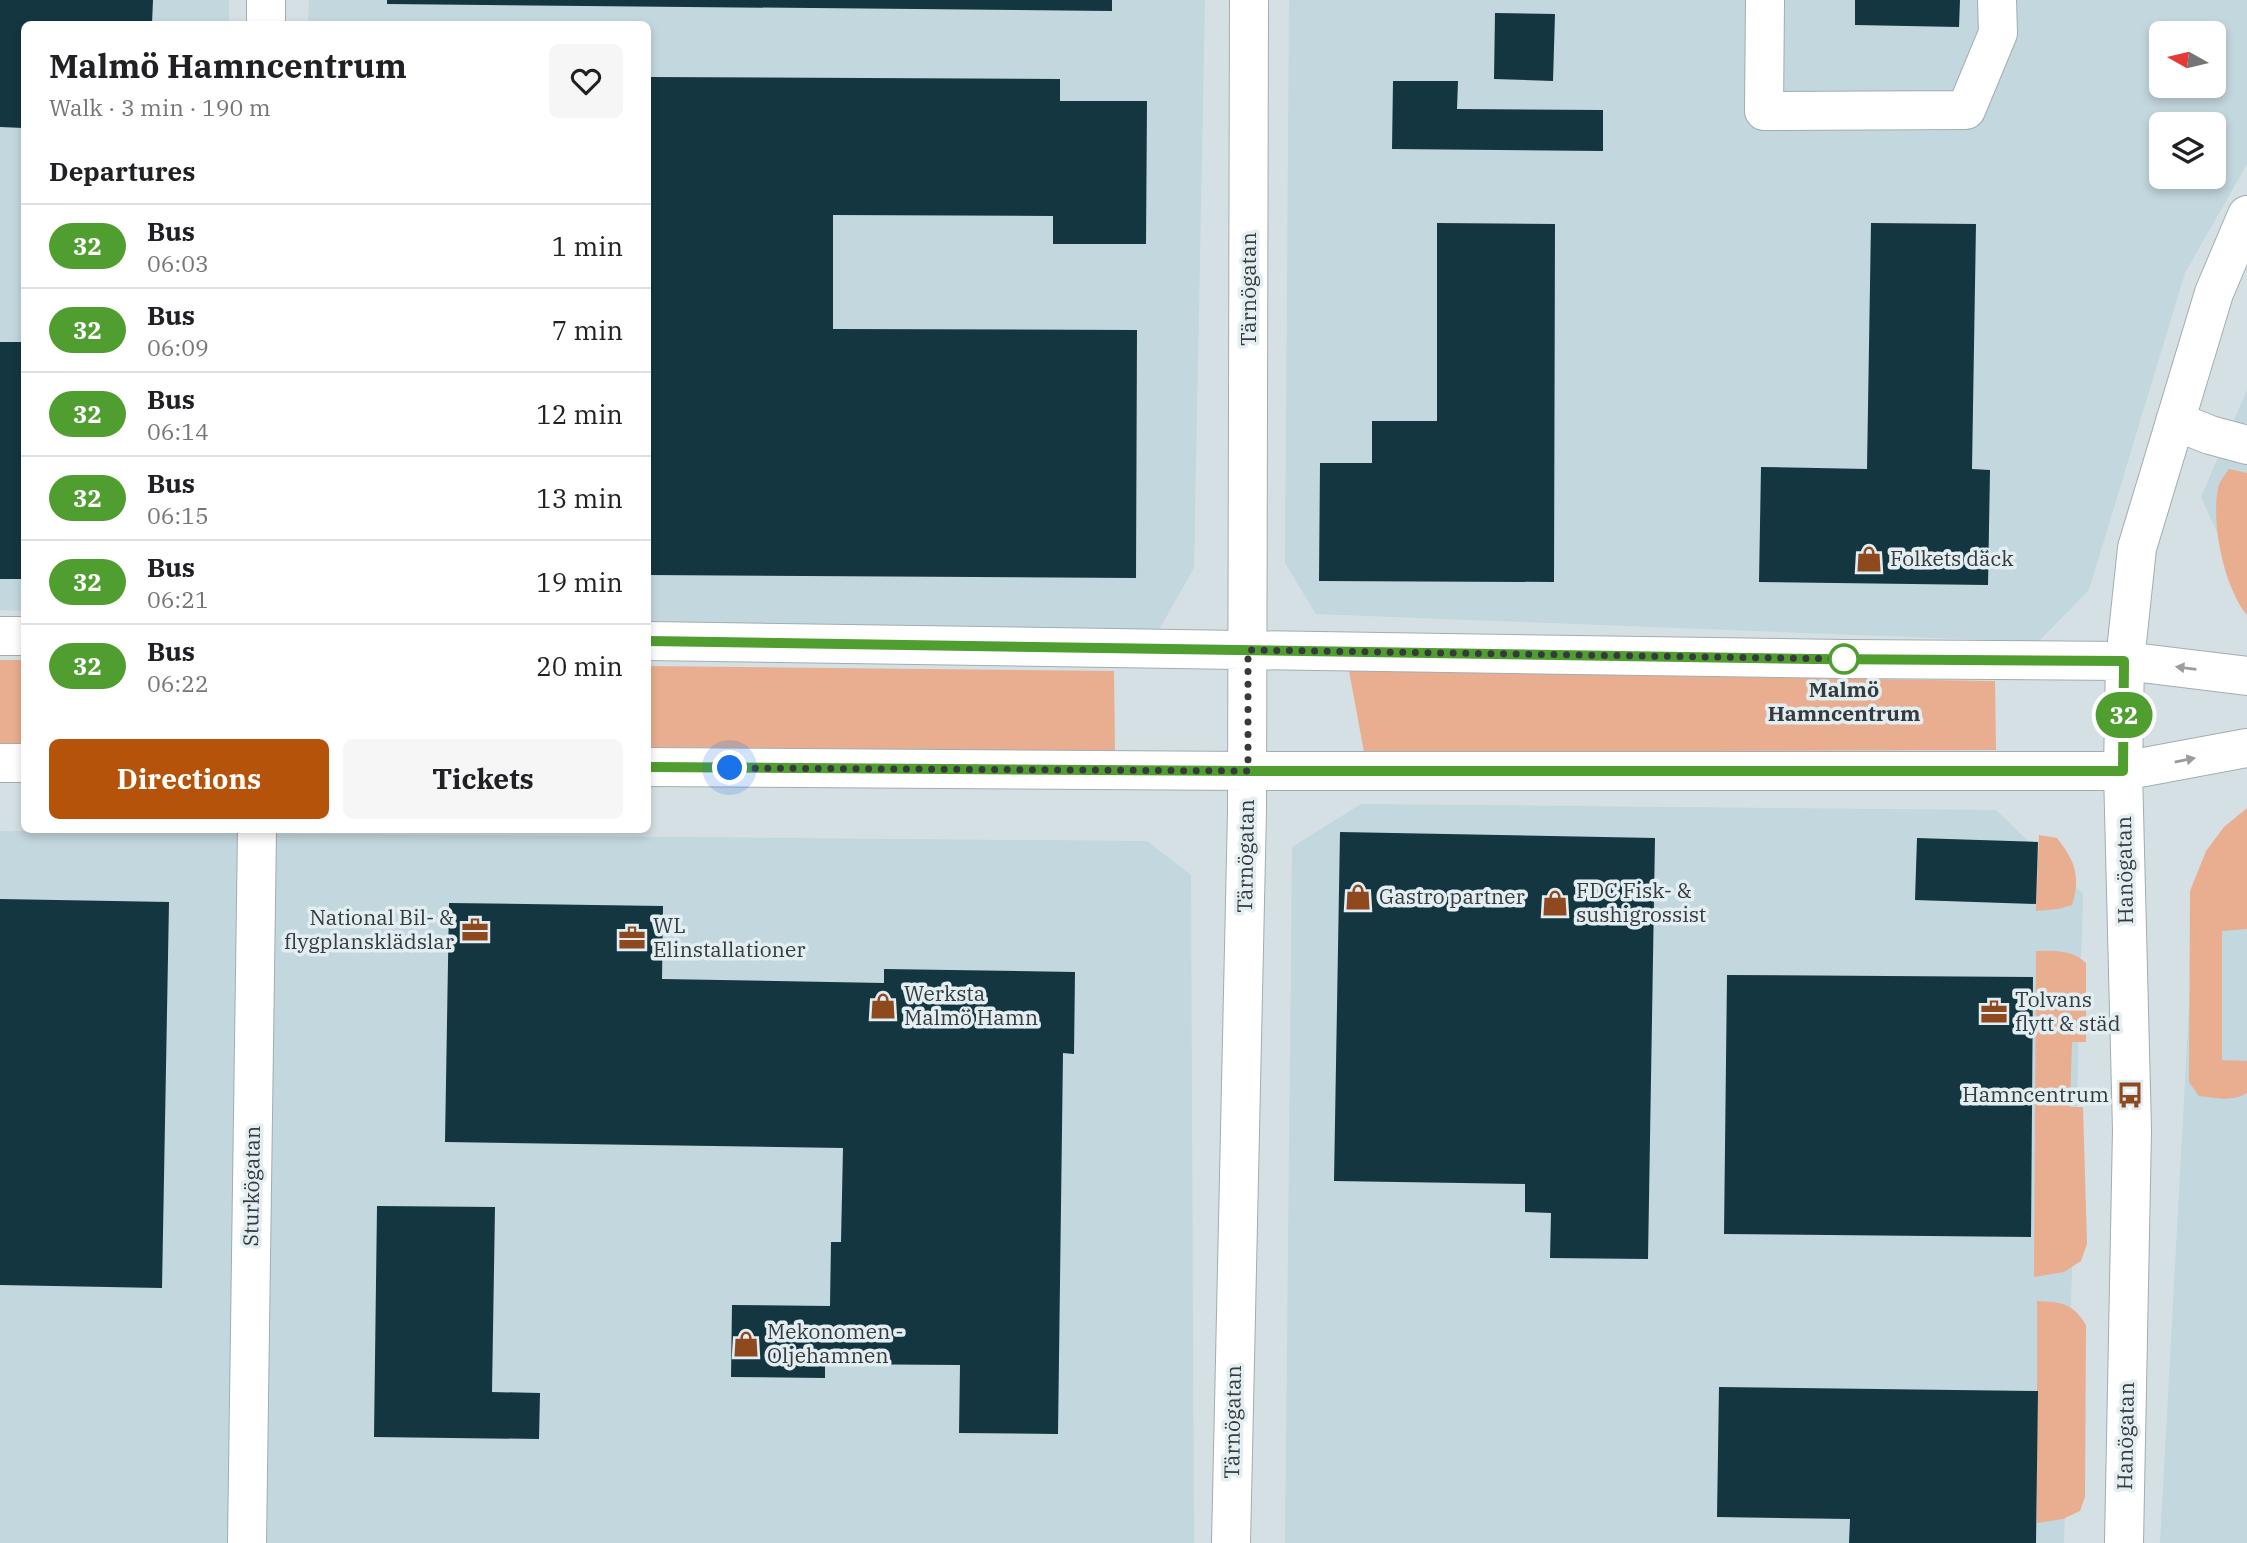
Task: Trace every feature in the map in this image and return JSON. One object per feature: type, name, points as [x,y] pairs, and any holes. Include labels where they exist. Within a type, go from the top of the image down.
[{"type":"street","points":[[266,0],[266,21]]},
{"type":"street","name":"Tärnögatan","points":[[1231,1543],[1248,771],[1249,0]]},
{"type":"street","points":[[1765,0],[1764,111],[1966,110],[1998,33],[1997,0]]},
{"type":"street","name":"Hanögatan","points":[[2124,1543],[2132,1130],[2123,771],[2124,661],[2137,548],[2214,293],[2247,215]]},
{"type":"street","points":[[2175,421],[2210,435],[2247,445]]},
{"type":"street","points":[[0,636],[21,636]]},
{"type":"street","points":[[651,641],[2124,661],[2247,676]]},
{"type":"street","points":[[651,767],[1248,771],[2123,771],[2247,748]]},
{"type":"street","points":[[0,764],[21,764]]},
{"type":"street","name":"Sturkögatan","points":[[247,1543],[257,833]]},
{"type":"shaded area","points":[[0,0],[229,0],[229,21],[21,21],[21,611],[0,610]]},
{"type":"shaded area","points":[[309,0],[1205,0],[1194,568],[1156,635],[651,624],[651,21],[308,21]]},
{"type":"shaded area","points":[[1289,0],[2247,0],[2247,164],[2185,273],[2089,590],[2038,642],[1316,614],[1285,563]]},
{"type":"shaded area","points":[[2247,390],[2247,599],[2201,497]]},
{"type":"shaded area","points":[[2229,469],[2247,473],[2247,615],[2226,572],[2218,537],[2218,488]]},
{"type":"shaded area","points":[[0,660],[21,660],[21,744],[0,744]]},
{"type":"shaded area","points":[[651,666],[1114,671],[1115,751],[651,747]]},
{"type":"shaded area","points":[[1349,671],[1995,681],[1996,750],[1364,752]]},
{"type":"shaded area","points":[[1361,804],[1996,810],[2083,894],[2064,1543],[1285,1543],[1292,847]]},
{"type":"shaded area","points":[[2247,808],[2247,929],[2222,931],[2222,1060],[2247,1061],[2247,1093],[2229,1098],[2199,1096],[2189,1082],[2190,891],[2206,851],[2224,827]]},
{"type":"shaded area","points":[[0,831],[1147,841],[1191,875],[1194,1543],[0,1543]]},
{"type":"shaded area","points":[[2247,832],[2247,1543],[2160,1543],[2191,970]]},
{"type":"shaded area","points":[[2039,835],[2057,838],[2072,862],[2076,886],[2072,905],[2036,911]]},
{"type":"shaded area","points":[[2036,951],[2069,953],[2086,963],[2086,1042],[2072,1042],[2070,1107],[2083,1107],[2087,1244],[2081,1261],[2064,1272],[2034,1277]]},
{"type":"shaded area","points":[[2037,1301],[2066,1305],[2076,1312],[2086,1325],[2085,1497],[2080,1511],[2063,1519],[2037,1523]]},
{"type":"building","points":[[0,0],[153,0],[152,21],[21,21],[21,128],[0,127]]},
{"type":"building","points":[[387,0],[1112,0],[1112,11],[387,4]]},
{"type":"building","points":[[1855,0],[1960,0],[1959,27],[1855,25]]},
{"type":"building","points":[[1495,13],[1555,14],[1553,81],[1494,79]]},
{"type":"building","points":[[651,77],[1060,79],[1060,101],[1147,101],[1146,244],[1053,244],[1053,216],[833,215],[833,329],[1137,330],[1136,578],[651,575]]},
{"type":"building","points":[[1393,81],[1458,81],[1457,109],[1603,110],[1603,151],[1392,149]]},
{"type":"building","points":[[1437,223],[1555,224],[1554,582],[1319,581],[1320,463],[1372,463],[1372,421],[1437,421]]},
{"type":"building","points":[[1871,223],[1976,224],[1972,469],[1990,470],[1988,585],[1759,582],[1761,467],[1867,469]]},
{"type":"building","points":[[0,342],[21,342],[21,579],[0,579]]},
{"type":"building","points":[[1340,832],[1655,838],[1648,1259],[1550,1258],[1551,1213],[1525,1212],[1525,1184],[1334,1181]]},
{"type":"building","points":[[1917,838],[2038,842],[2036,904],[1915,900]]},
{"type":"building","points":[[0,899],[169,902],[162,1288],[0,1285]]},
{"type":"building","points":[[449,903],[663,906],[662,979],[884,983],[884,969],[1075,972],[1074,1054],[1063,1053],[1058,1434],[959,1433],[960,1365],[825,1364],[825,1378],[731,1377],[732,1305],[830,1306],[831,1242],[841,1242],[843,1148],[445,1142]]},
{"type":"building","points":[[1727,975],[2033,977],[2031,1237],[1724,1234]]},
{"type":"building","points":[[377,1206],[495,1207],[492,1392],[540,1393],[539,1439],[374,1437]]},
{"type":"building","points":[[1719,1387],[2038,1391],[2036,1543],[1849,1543],[1850,1519],[1717,1517]]},
{"type":"bus line","name":"32","points":[[651,641],[1138,646],[1816,659],[2124,661],[2123,771],[1248,771],[651,767]]},
{"type":"place","name":"Folkets däck","points":[[1869,559]]},
{"type":"place","name":"Malmö Hamncentrum","points":[[1844,659]]},
{"type":"place","name":"Gastro partner","points":[[1358,897]]},
{"type":"place","name":"FDC Fisk- & sushigrossist","points":[[1555,903]]},
{"type":"place","name":"National Bil- & flygplansklädslar","points":[[475,930]]},
{"type":"place","name":"WL Elinstallationer","points":[[632,938]]},
{"type":"place","name":"Werksta Malmö Hamn","points":[[883,1006]]},
{"type":"place","name":"Tolvans flytt & städ","points":[[1994,1012]]},
{"type":"place","name":"Hamncentrum","points":[[2130,1095]]},
{"type":"place","name":"Mekonomen - Oljehamnen","points":[[746,1344]]},
{"type":"route","points":[[730,768],[1248,771],[1248,650],[1844,659]]}]
